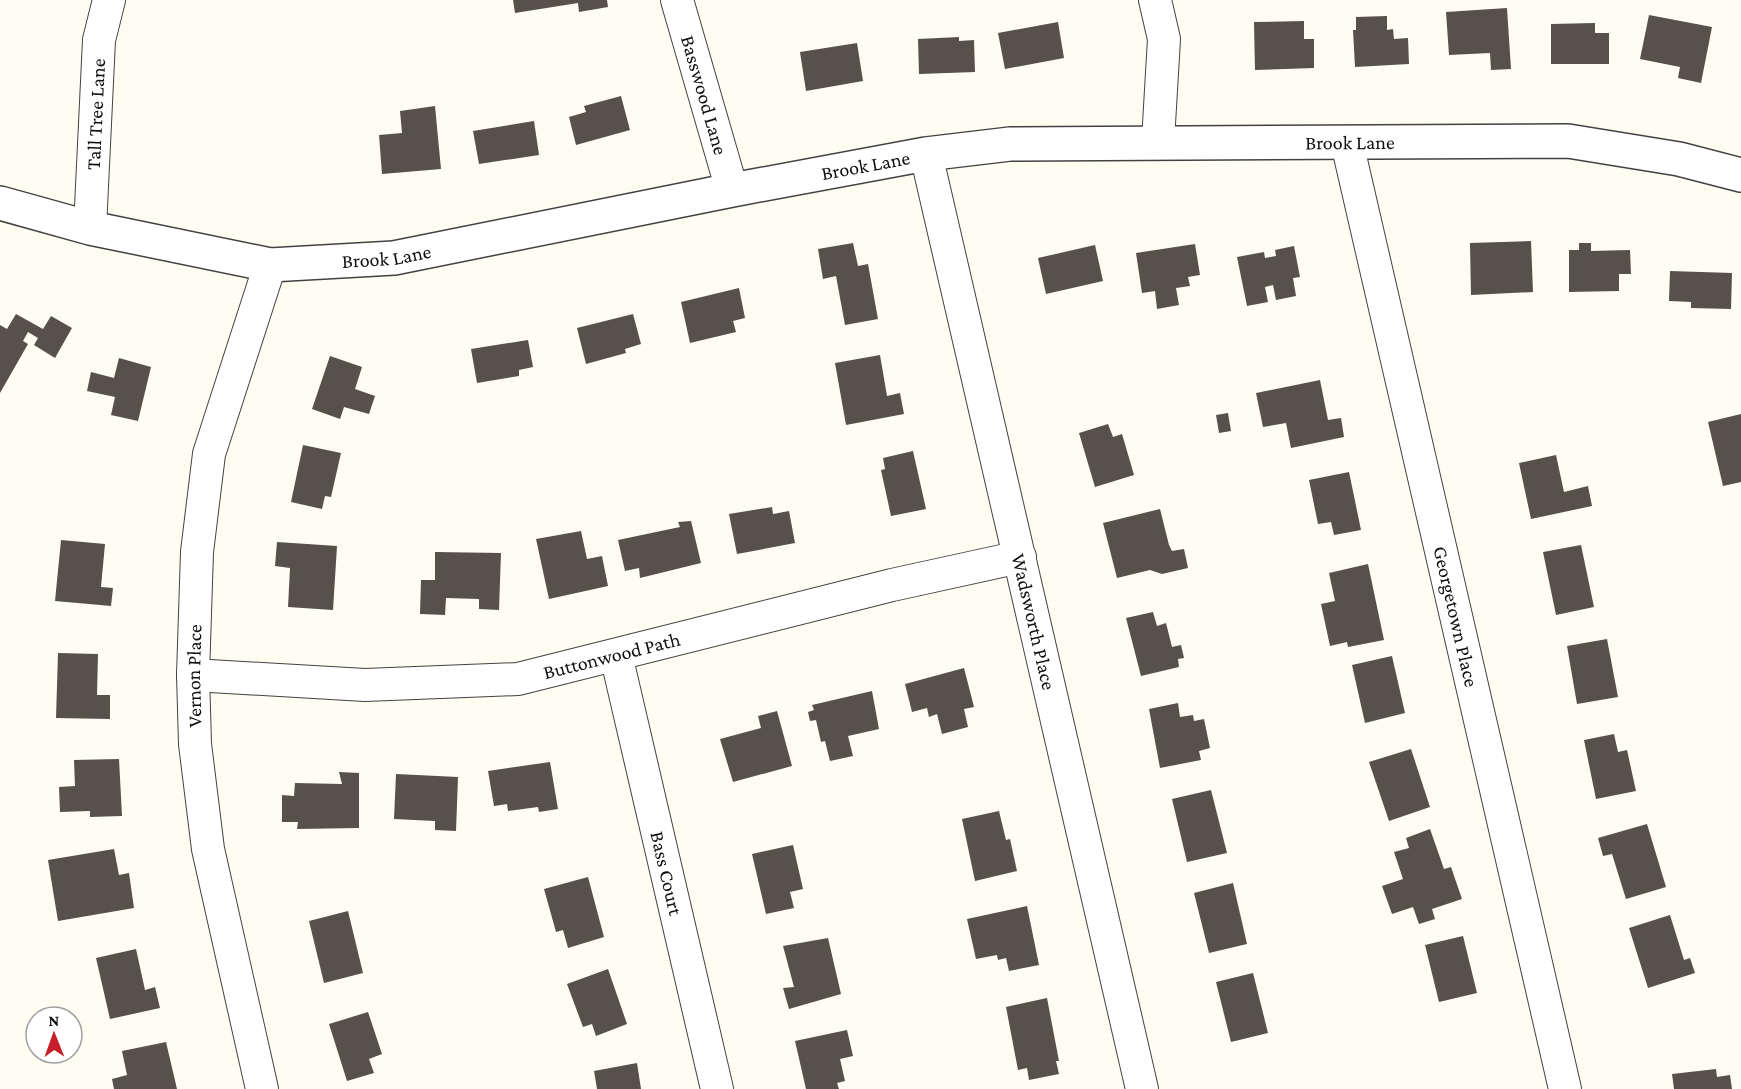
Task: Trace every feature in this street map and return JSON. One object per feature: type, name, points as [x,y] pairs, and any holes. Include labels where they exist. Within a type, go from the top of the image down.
[{"type":"street","name":"Tall Tree Lane","points":[[90,228],[99,40],[109,0]]},
{"type":"street","name":"Basswood Lane","points":[[678,0],[732,190]]},
{"type":"street","points":[[1155,0],[1164,39],[1158,141]]},
{"type":"street","name":"Brook Lane","points":[[0,203],[90,228],[270,265],[394,258],[732,190],[926,154],[1010,144],[1158,141],[1347,143],[1568,141],[1679,159],[1741,175]]},
{"type":"street","name":"Georgetown Place","points":[[1347,143],[1565,1089]]},
{"type":"street","name":"Wadsworth Place","points":[[926,154],[1143,1089]]},
{"type":"street","name":"Vernon Place","points":[[262,1089],[208,849],[195,744],[193,675],[197,552],[209,454],[270,265]]},
{"type":"street","name":"Buttonwood Path","points":[[193,675],[365,685],[518,679],[892,585],[1020,557]]},
{"type":"street","name":"Bass Court","points":[[616,655],[717,1089]]},
{"type":"building","points":[[513,0],[607,0],[608,7],[579,12],[578,3],[515,13]]},
{"type":"building","points":[[1507,8],[1511,69],[1491,70],[1490,53],[1449,55],[1446,12]]},
{"type":"building","points":[[1649,15],[1712,27],[1701,83],[1678,78],[1680,67],[1640,59]]},
{"type":"building","points":[[1387,16],[1387,30],[1393,29],[1394,39],[1408,38],[1409,64],[1355,67],[1353,30],[1356,30],[1356,17]]},
{"type":"building","points":[[1304,21],[1304,39],[1314,39],[1314,68],[1255,70],[1254,22]]},
{"type":"building","points":[[1058,22],[1064,58],[1005,69],[998,33]]},
{"type":"building","points":[[1595,23],[1595,33],[1609,33],[1609,64],[1551,64],[1551,24]]},
{"type":"building","points":[[959,37],[959,41],[974,40],[975,72],[919,74],[918,39]]},
{"type":"building","points":[[857,43],[863,81],[806,91],[800,52]]},
{"type":"building","points":[[621,96],[630,130],[576,145],[569,117],[586,112],[584,106]]},
{"type":"building","points":[[435,106],[441,169],[382,174],[379,135],[402,133],[400,111]]},
{"type":"building","points":[[534,121],[539,155],[479,164],[473,131]]},
{"type":"building","points":[[1531,241],[1533,292],[1471,295],[1470,243]]},
{"type":"building","points":[[853,243],[858,266],[868,264],[878,319],[845,325],[836,276],[823,279],[818,249]]},
{"type":"building","points":[[1579,243],[1591,243],[1591,251],[1630,250],[1631,274],[1619,274],[1619,291],[1569,292],[1569,250],[1579,250]]},
{"type":"building","points":[[1195,244],[1200,275],[1188,277],[1190,286],[1176,288],[1179,305],[1157,309],[1155,291],[1142,293],[1136,253]]},
{"type":"building","points":[[1095,245],[1103,281],[1046,294],[1038,258]]},
{"type":"building","points":[[1294,246],[1300,277],[1293,278],[1296,296],[1276,300],[1273,285],[1265,287],[1268,302],[1247,306],[1237,257],[1264,252],[1265,258],[1276,256],[1275,250]]},
{"type":"building","points":[[1670,271],[1732,273],[1731,309],[1691,308],[1691,302],[1669,301]]},
{"type":"building","points":[[739,288],[745,318],[733,321],[736,332],[690,343],[681,302]]},
{"type":"building","points":[[16,314],[43,329],[51,316],[72,328],[55,358],[34,345],[38,338],[28,332],[23,341],[28,344],[0,393],[0,325],[7,329]]},
{"type":"building","points":[[633,314],[641,344],[625,349],[626,353],[586,364],[577,328]]},
{"type":"building","points":[[528,340],[533,367],[519,370],[519,376],[477,383],[471,349]]},
{"type":"building","points":[[880,355],[887,396],[900,393],[904,414],[846,425],[835,363]]},
{"type":"building","points":[[330,356],[362,367],[355,389],[375,396],[369,414],[344,407],[340,419],[312,409]]},
{"type":"building","points":[[119,358],[151,367],[138,421],[111,415],[115,397],[87,391],[91,372],[114,378]]},
{"type":"building","points":[[1320,380],[1328,420],[1341,418],[1344,437],[1291,448],[1286,423],[1263,427],[1256,393]]},
{"type":"building","points":[[1228,413],[1231,431],[1219,433],[1216,415]]},
{"type":"building","points":[[1741,414],[1741,482],[1723,486],[1708,422]]},
{"type":"building","points":[[1108,424],[1113,437],[1122,434],[1134,475],[1095,487],[1079,433]]},
{"type":"building","points":[[303,445],[341,453],[331,497],[325,496],[322,509],[291,502]]},
{"type":"building","points":[[913,451],[926,509],[891,516],[881,470],[885,469],[883,458]]},
{"type":"building","points":[[1556,455],[1564,492],[1588,486],[1592,506],[1531,519],[1519,463]]},
{"type":"building","points":[[1349,472],[1361,530],[1334,535],[1331,522],[1318,524],[1309,480]]},
{"type":"building","points":[[772,507],[773,514],[789,511],[795,543],[737,554],[729,514]]},
{"type":"building","points":[[1160,509],[1169,545],[1172,551],[1184,549],[1188,568],[1162,574],[1150,570],[1117,578],[1103,523]]},
{"type":"building","points":[[691,521],[701,563],[640,578],[639,568],[625,571],[618,540],[680,527],[678,522]]},
{"type":"building","points":[[581,531],[587,559],[602,556],[608,586],[549,599],[536,539]]},
{"type":"building","points":[[61,540],[105,544],[101,587],[113,588],[111,606],[55,601]]},
{"type":"building","points":[[277,542],[337,546],[333,610],[288,607],[290,568],[275,566]]},
{"type":"building","points":[[1581,545],[1594,607],[1556,615],[1543,552]]},
{"type":"building","points":[[435,552],[501,553],[499,610],[479,609],[479,599],[446,598],[445,615],[420,614],[421,580],[435,580]]},
{"type":"building","points":[[1368,564],[1384,640],[1348,647],[1347,642],[1330,646],[1321,604],[1335,601],[1329,573]]},
{"type":"building","points":[[1153,612],[1157,626],[1166,623],[1172,647],[1181,645],[1184,658],[1178,659],[1179,667],[1141,676],[1126,618]]},
{"type":"building","points":[[1607,639],[1618,697],[1577,704],[1567,646]]},
{"type":"building","points":[[58,653],[98,654],[97,695],[110,695],[110,719],[56,718]]},
{"type":"building","points":[[1392,656],[1405,713],[1365,723],[1352,665]]},
{"type":"building","points":[[964,668],[974,707],[964,709],[968,727],[942,734],[937,714],[929,717],[927,708],[912,712],[905,684]]},
{"type":"building","points":[[872,691],[879,729],[848,736],[853,756],[830,761],[825,741],[821,742],[816,720],[810,721],[808,712],[814,710],[812,705]]},
{"type":"building","points":[[1178,703],[1180,717],[1193,715],[1194,721],[1204,719],[1210,748],[1199,751],[1201,760],[1160,768],[1149,709]]},
{"type":"building","points":[[777,711],[792,766],[733,782],[720,739],[761,728],[758,716]]},
{"type":"building","points":[[1614,734],[1618,752],[1627,750],[1636,791],[1596,799],[1584,740]]},
{"type":"building","points":[[1411,749],[1430,807],[1389,821],[1369,762]]},
{"type":"building","points":[[119,759],[122,816],[90,817],[90,811],[60,812],[59,787],[75,786],[74,760]]},
{"type":"building","points":[[550,762],[558,809],[539,812],[538,807],[508,811],[507,804],[494,806],[488,771]]},
{"type":"building","points":[[339,772],[359,773],[359,828],[297,829],[298,822],[282,822],[282,795],[294,796],[295,783],[342,784]]},
{"type":"building","points":[[396,774],[458,777],[456,831],[435,830],[435,821],[394,819]]},
{"type":"building","points":[[1211,790],[1227,853],[1187,862],[1172,799]]},
{"type":"building","points":[[999,811],[1006,840],[1010,839],[1017,871],[975,881],[962,819]]},
{"type":"building","points":[[1647,824],[1666,887],[1626,899],[1612,854],[1603,856],[1598,838]]},
{"type":"building","points":[[1430,829],[1444,869],[1451,867],[1462,899],[1432,909],[1435,919],[1419,924],[1413,907],[1392,914],[1382,886],[1403,879],[1394,852],[1409,848],[1406,838]]},
{"type":"building","points":[[793,845],[803,889],[790,892],[794,908],[766,914],[752,854]]},
{"type":"building","points":[[114,849],[119,875],[129,873],[134,908],[58,921],[48,860]]},
{"type":"building","points":[[588,877],[604,937],[568,948],[563,930],[556,932],[544,889]]},
{"type":"building","points":[[1233,883],[1247,944],[1209,953],[1194,893]]},
{"type":"building","points":[[1027,906],[1039,965],[1009,971],[1006,958],[998,960],[997,955],[976,959],[967,919]]},
{"type":"building","points":[[348,911],[363,973],[324,983],[309,921]]},
{"type":"building","points":[[1670,915],[1684,960],[1690,958],[1695,973],[1648,988],[1629,928]]},
{"type":"building","points":[[1463,936],[1477,993],[1439,1002],[1425,945]]},
{"type":"building","points":[[828,938],[841,994],[789,1009],[783,988],[794,987],[783,946]]},
{"type":"building","points":[[136,949],[145,990],[155,987],[160,1008],[110,1019],[96,958]]},
{"type":"building","points":[[608,969],[627,1024],[596,1036],[592,1024],[583,1027],[567,984]]},
{"type":"building","points":[[1253,973],[1268,1033],[1231,1042],[1216,982]]},
{"type":"building","points":[[1047,998],[1059,1061],[1056,1061],[1059,1074],[1029,1080],[1027,1068],[1018,1070],[1006,1007]]},
{"type":"building","points":[[368,1012],[382,1054],[369,1059],[374,1073],[347,1081],[329,1024]]},
{"type":"building","points":[[847,1030],[853,1056],[840,1059],[845,1081],[837,1083],[839,1089],[806,1089],[795,1041]]},
{"type":"building","points":[[166,1042],[177,1089],[114,1089],[112,1079],[127,1075],[122,1051]]},
{"type":"building","points":[[637,1063],[641,1089],[597,1089],[594,1071]]},
{"type":"building","points":[[1716,1069],[1717,1077],[1730,1075],[1732,1089],[1674,1089],[1672,1074]]}]
